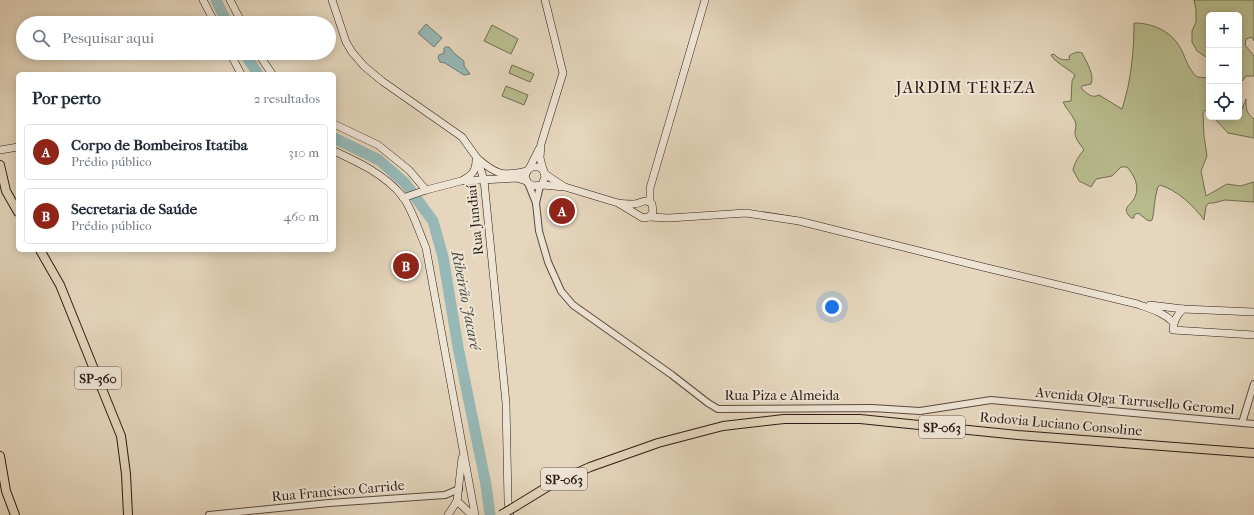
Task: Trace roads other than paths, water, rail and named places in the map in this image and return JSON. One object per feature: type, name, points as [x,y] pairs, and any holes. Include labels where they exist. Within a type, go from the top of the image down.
[{"type":"main road","points":[[203,0],[211,16]]},
{"type":"main road","points":[[230,0],[238,16]]},
{"type":"main road","name":"Rua Jundiaí","points":[[332,0],[346,42],[364,66],[382,81],[462,137],[477,158],[484,180],[506,403],[508,501],[510,515]]},
{"type":"main road","points":[[527,182],[525,177],[541,144],[563,73],[545,0]]},
{"type":"main road","points":[[649,217],[653,212],[650,188],[705,0]]},
{"type":"main road","points":[[234,60],[240,72]]},
{"type":"main road","points":[[263,60],[271,72]]},
{"type":"main road","points":[[336,125],[378,145],[409,170],[424,190]]},
{"type":"main road","points":[[541,144],[540,158],[544,173],[544,181],[541,186]]},
{"type":"main road","points":[[0,150],[16,147]]},
{"type":"main road","points":[[336,151],[380,175],[406,196],[426,248],[475,515]]},
{"type":"main road","points":[[477,158],[486,166],[503,174],[511,175],[535,167],[541,169],[544,173],[565,187]]},
{"type":"main road","points":[[461,181],[472,175],[476,167],[477,158]]},
{"type":"main road","points":[[0,165],[6,191],[16,208]]},
{"type":"main road","points":[[406,196],[461,181],[518,178],[534,186],[565,187],[618,203],[644,218],[669,218],[746,213],[799,221],[1138,304],[1167,316],[1173,326]]},
{"type":"main road","points":[[636,213],[639,203],[650,188]]},
{"type":"main road","points":[[618,203],[639,203],[651,205],[669,218]]},
{"type":"main road","name":"SP-360","points":[[41,252],[60,284],[121,436],[126,474],[128,515]]},
{"type":"main road","points":[[1138,304],[1183,309],[1254,312]]},
{"type":"main road","points":[[1173,326],[1177,316],[1183,309]]},
{"type":"main road","points":[[1173,326],[1254,335]]},
{"type":"main road","name":"Rodovia Luciano Consoline","points":[[501,515],[552,484],[614,458],[652,445],[723,426],[784,419],[860,419],[1018,435],[1254,453]]},
{"type":"main road","points":[[448,515],[457,501],[463,449]]},
{"type":"main road","points":[[0,456],[6,491],[14,515]]},
{"type":"main road","points":[[457,501],[472,515]]},
{"type":"street","points":[[527,182],[536,203]]},
{"type":"street","points":[[536,203],[541,186]]},
{"type":"street","name":"Rua Piza e Almeida","points":[[536,203],[539,231],[548,262],[561,291],[573,305],[718,409],[872,408],[920,411],[992,400],[1014,401]]},
{"type":"street","points":[[1242,423],[1254,384]]},
{"type":"street","name":"Avenida Olga Tarrusello Geromel","points":[[1014,401],[1254,424]]},
{"type":"street","name":"Rua Francisco Carride","points":[[209,515],[328,503],[445,495],[459,489]]},
{"type":"street","points":[[445,495],[457,501]]},
{"type":"water","points":[[426,24],[442,38],[434,47],[418,33]]},
{"type":"water","points":[[449,47],[464,61],[464,66],[470,74],[464,75],[445,63],[440,62],[438,58],[439,55],[444,53],[444,48]]},
{"type":"waterway","name":"Ribeirão Jacaré","points":[[216,0],[224,16]]},
{"type":"waterway","name":"Ribeirão Jacaré","points":[[249,60],[257,72]]},
{"type":"waterway","name":"Ribeirão Jacaré","points":[[336,139],[379,160],[405,183],[433,221],[443,257],[458,347],[486,485],[490,515]]},
{"type":"place","name":"Corpo de Bombeiros Itatiba","points":[[562,211]]},
{"type":"place","name":"Secretaria de Saúde","points":[[406,266]]},
{"type":"district","name":"JARDIM TEREZA","points":[[966,87]]}]
